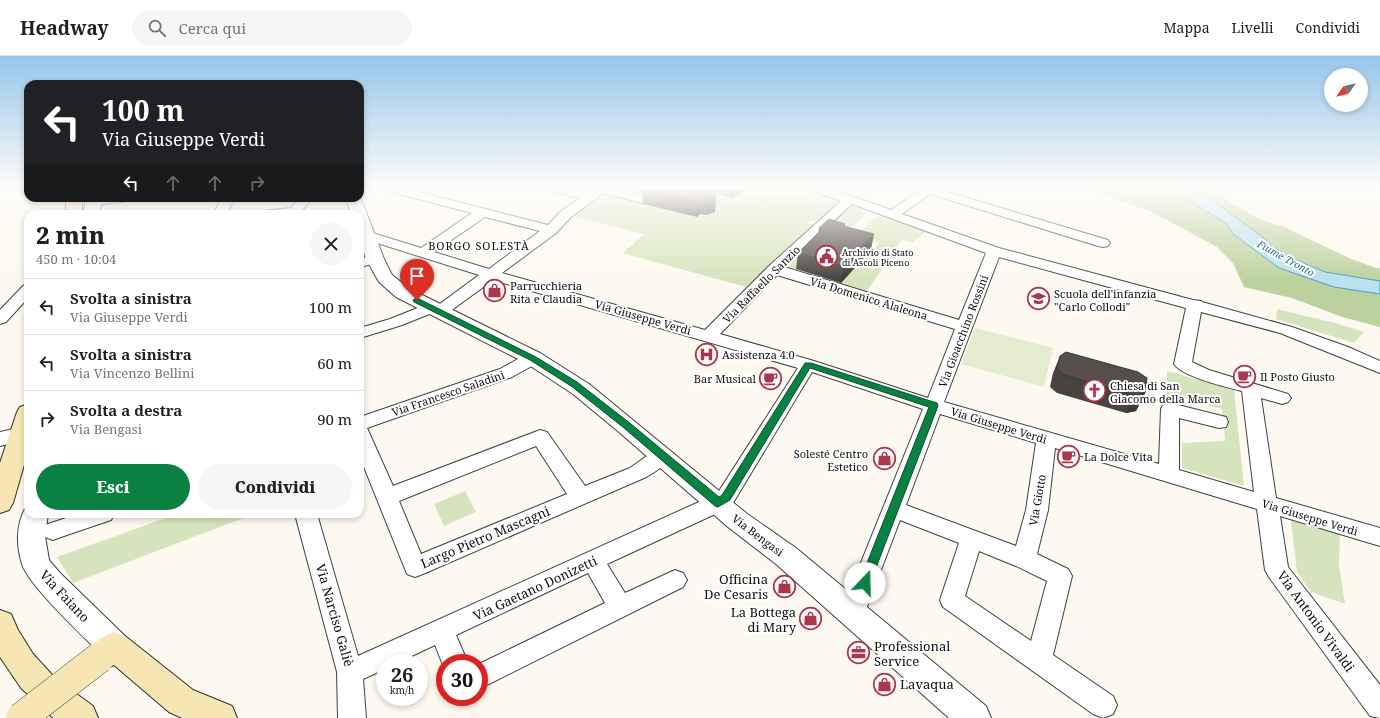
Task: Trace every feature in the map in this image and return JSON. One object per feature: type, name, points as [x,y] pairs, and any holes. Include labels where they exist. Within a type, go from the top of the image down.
[{"type":"main road","points":[[0,503],[17,428]]},
{"type":"main road","points":[[3,632],[28,673],[60,706],[81,718]]},
{"type":"main road","points":[[21,718],[106,652],[181,701],[220,718]]},
{"type":"street","points":[[424,252],[473,219]]},
{"type":"street","points":[[509,219],[551,230]]},
{"type":"street","points":[[364,332],[435,310],[490,274],[551,230],[561,219]]},
{"type":"street","name":"Via Raffaello Sanzio","points":[[709,336],[774,269],[828,219]]},
{"type":"street","points":[[903,219],[994,251],[1195,304],[1286,330],[1342,351],[1380,368]]},
{"type":"street","points":[[1023,219],[1102,243]]},
{"type":"street","name":"Via Bengasi","points":[[364,228],[368,261],[403,293],[533,358],[581,389],[737,520],[786,556],[853,612],[974,718]]},
{"type":"street","name":"Via Giuseppe Verdi","points":[[366,235],[490,274],[808,365],[934,406],[1380,537]]},
{"type":"street","name":"Via Gioacchino Rossini","points":[[853,612],[994,251]]},
{"type":"street","name":"Via Domenico Alaleona","points":[[774,269],[965,327]]},
{"type":"street","points":[[0,320],[24,293]]},
{"type":"street","points":[[1195,304],[1183,364],[1203,374],[1282,398]]},
{"type":"street","name":"Via Francesco Saladini","points":[[364,423],[506,373],[533,358]]},
{"type":"street","points":[[718,503],[726,497],[808,365]]},
{"type":"street","name":"Via Antonio Vivaldi","points":[[1251,388],[1266,504],[1269,513],[1277,570],[1380,707]]},
{"type":"street","points":[[1170,475],[1170,409],[1219,422]]},
{"type":"street","points":[[387,497],[540,437],[580,496]]},
{"type":"street","name":"Via Giotto","points":[[1024,559],[1037,510],[1046,439]]},
{"type":"street","name":"Largo Pietro Mascagni","points":[[364,442],[416,567],[646,468],[662,456]]},
{"type":"street","name":"Via Gaetano Donizetti","points":[[350,672],[593,562],[718,503]]},
{"type":"street","points":[[894,509],[1024,559],[1060,576],[1040,660]]},
{"type":"street","points":[[44,523],[77,518]]},
{"type":"street","name":"Via Narciso Galiè","points":[[307,518],[350,672],[352,718]]},
{"type":"street","name":"Via Faiano","points":[[44,523],[31,536],[36,564],[106,652]]},
{"type":"street","points":[[972,539],[952,600],[1103,705]]},
{"type":"street","points":[[593,562],[620,607]]},
{"type":"street","points":[[488,673],[675,580]]},
{"type":"street","points":[[442,631],[451,654]]},
{"type":"green space","points":[[584,219],[821,219],[817,222],[810,220],[807,223],[813,225],[746,287],[623,253],[644,234]]},
{"type":"green space","points":[[833,219],[861,219],[845,233],[796,269],[782,264]]},
{"type":"green space","points":[[874,219],[889,219],[925,232],[912,243],[902,239],[867,291],[841,283],[858,264],[847,255],[864,260],[879,243],[856,236]]},
{"type":"green space","points":[[1165,219],[1219,219],[1226,223],[1233,234],[1334,287],[1380,294],[1380,327],[1342,317],[1292,298],[1244,287],[1233,263],[1217,247]]},
{"type":"green space","points":[[1238,219],[1259,219],[1284,227],[1349,258],[1376,268],[1380,268],[1380,281],[1325,272],[1292,258],[1271,246],[1269,242]]},
{"type":"green space","points":[[1277,309],[1335,323],[1364,332],[1354,343],[1276,319]]},
{"type":"green space","points":[[975,328],[1053,348],[1044,387],[961,364]]},
{"type":"green space","points":[[1167,371],[1234,390],[1244,486],[1182,468],[1182,443],[1225,441],[1222,409],[1167,394]]},
{"type":"green space","points":[[465,491],[476,512],[444,526],[434,504]]},
{"type":"green space","points":[[166,518],[244,518],[73,583],[57,557]]},
{"type":"green space","points":[[1291,520],[1340,535],[1339,565],[1345,604],[1311,592],[1297,572]]},
{"type":"water","name":"Fiume Tronto","points":[[1219,219],[1238,219],[1269,242],[1271,246],[1292,258],[1325,272],[1380,281],[1380,294],[1334,287],[1279,268],[1233,234],[1226,223]]},
{"type":"building","points":[[829,219],[845,224],[843,226],[874,234],[843,266],[798,253],[822,229],[819,228]]},
{"type":"building","points":[[1066,352],[1138,372],[1147,378],[1145,393],[1135,395],[1064,375],[1057,369],[1060,356]]},
{"type":"place","name":"Archivio di Stato di Ascoli Piceno","points":[[827,257]]},
{"type":"place","name":"Parrucchieria Rita e Claudia","points":[[494,291]]},
{"type":"place","name":"Scuola dell'infanzia \"Carlo Collodi\"","points":[[1038,299]]},
{"type":"place","name":"Assistenza 4.0","points":[[707,354]]},
{"type":"place","name":"Il Posto Giusto","points":[[1245,376]]},
{"type":"place","name":"Bar Musical","points":[[771,378]]},
{"type":"place","name":"Chiesa di San Giacomo della Marca","points":[[1094,391]]},
{"type":"place","name":"La Dolce Vita","points":[[1069,456]]},
{"type":"place","name":"Solesté Centro Estetico","points":[[884,459]]},
{"type":"place","name":"Officina De Cesaris","points":[[784,586]]},
{"type":"place","name":"La Bottega di Mary","points":[[811,619]]},
{"type":"place","name":"Professional Service","points":[[858,653]]},
{"type":"place","name":"Lavaqua","points":[[885,684]]},
{"type":"district","name":"BORGO SOLESTÀ","points":[[479,245]]},
{"type":"route","points":[[417,300],[430,308],[533,358],[574,384],[628,426],[718,503],[726,497],[808,365],[934,406],[865,583]]}]
